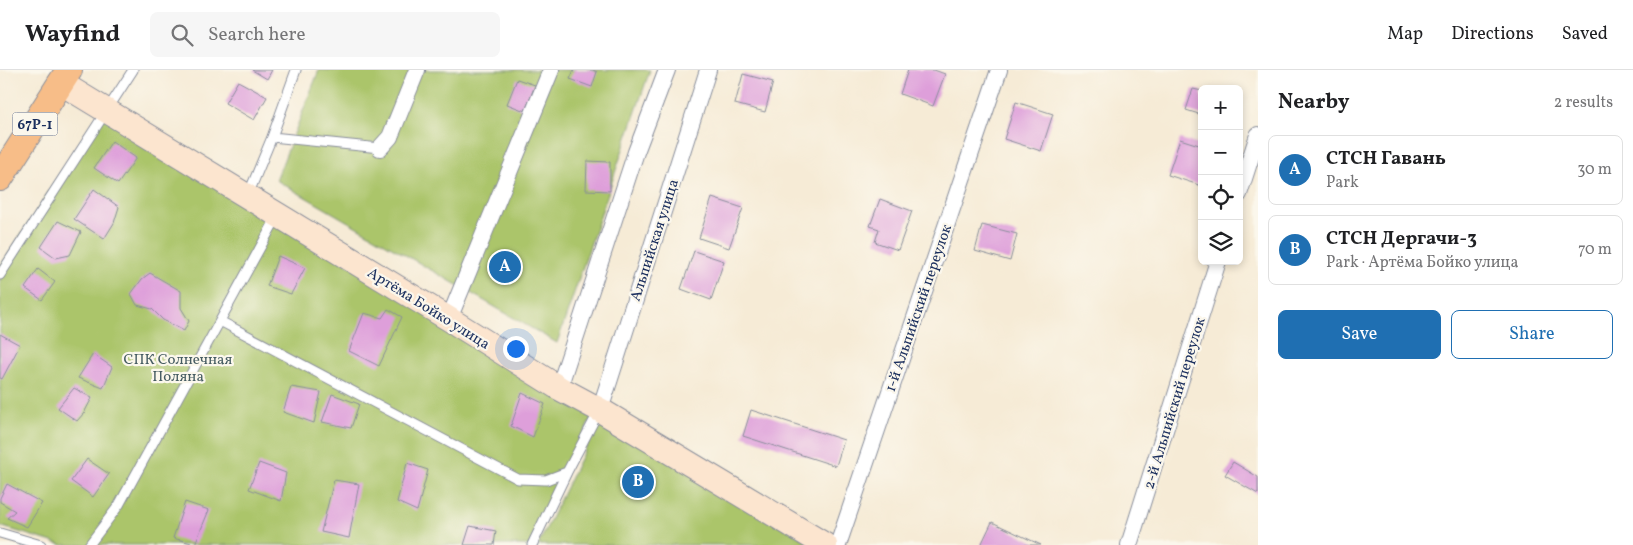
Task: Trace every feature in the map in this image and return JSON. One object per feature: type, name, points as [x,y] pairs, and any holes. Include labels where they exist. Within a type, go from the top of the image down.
[{"type":"main road","name":"Артёма Бойко улица","points":[[65,77],[107,111],[559,388],[600,410],[825,545]]},
{"type":"main road","name":"67Р-1","points":[[0,178],[65,77]]},
{"type":"street","points":[[380,148],[390,136],[417,70]]},
{"type":"street","points":[[449,319],[551,70]]},
{"type":"street","points":[[559,388],[636,152],[668,70]]},
{"type":"street","name":"Альпийская улица","points":[[600,410],[708,70]]},
{"type":"street","name":"1-й Альпийский переулок","points":[[838,545],[998,70]]},
{"type":"street","points":[[1243,182],[1258,135]]},
{"type":"street","name":"2-й Альпийский переулок","points":[[1129,545],[1217,265]]},
{"type":"lane","points":[[0,275],[133,70]]},
{"type":"lane","points":[[247,197],[272,137],[296,70]]},
{"type":"lane","points":[[272,137],[380,148]]},
{"type":"lane","points":[[89,545],[119,506],[278,215]]},
{"type":"lane","points":[[220,321],[518,479],[546,480],[567,472]]},
{"type":"lane","points":[[532,545],[567,472],[600,410]]},
{"type":"lane","points":[[0,533],[40,545]]},
{"type":"green space","points":[[319,70],[650,70],[557,343],[276,180]]},
{"type":"green space","name":"СПК Солнечная Поляна","points":[[99,114],[594,413],[529,545],[62,545],[0,526],[0,267]]},
{"type":"green space","points":[[600,418],[813,545],[538,545]]},
{"type":"building","points":[[252,70],[272,70],[267,79]]},
{"type":"building","points":[[574,70],[593,70],[597,72],[592,87],[570,79]]},
{"type":"building","points":[[908,70],[934,70],[945,74],[933,106],[900,94]]},
{"type":"building","points":[[743,74],[773,82],[765,112],[735,104]]},
{"type":"building","points":[[517,79],[535,85],[525,111],[507,104]]},
{"type":"building","points":[[238,81],[267,97],[254,120],[225,103]]},
{"type":"building","points":[[1193,89],[1198,90],[1198,114],[1186,110]]},
{"type":"building","points":[[1016,102],[1053,114],[1041,151],[1004,139]]},
{"type":"building","points":[[1180,139],[1198,145],[1198,185],[1168,175]]},
{"type":"building","points":[[112,141],[136,158],[118,184],[94,168]]},
{"type":"building","points":[[587,161],[610,162],[610,191],[586,190]]},
{"type":"building","points":[[94,189],[119,207],[114,223],[104,239],[74,219]]},
{"type":"building","points":[[712,198],[743,208],[729,248],[699,238]]},
{"type":"building","points":[[880,199],[912,211],[898,250],[875,242],[879,229],[870,226]]},
{"type":"building","points":[[58,221],[81,232],[70,255],[56,258],[41,247]]},
{"type":"building","points":[[982,225],[1017,234],[1010,261],[975,251]]},
{"type":"building","points":[[694,251],[724,261],[711,300],[681,289]]},
{"type":"building","points":[[278,256],[305,268],[291,294],[267,286]]},
{"type":"building","points":[[38,269],[55,282],[42,300],[25,288]]},
{"type":"building","points":[[150,273],[181,291],[181,308],[189,321],[184,331],[163,320],[152,309],[137,305],[131,294],[142,279]]},
{"type":"building","points":[[388,309],[402,317],[379,366],[349,351],[364,313],[382,318]]},
{"type":"building","points":[[0,334],[20,345],[2,379],[0,378]]},
{"type":"building","points":[[93,354],[112,367],[103,388],[78,378]]},
{"type":"building","points":[[291,387],[321,392],[314,423],[283,412]]},
{"type":"building","points":[[74,388],[92,398],[77,421],[58,408]]},
{"type":"building","points":[[522,393],[545,404],[533,437],[511,426]]},
{"type":"building","points":[[332,394],[359,404],[351,428],[322,422]]},
{"type":"building","points":[[751,410],[844,440],[836,466],[743,436]]},
{"type":"building","points":[[87,459],[109,474],[93,497],[71,481]]},
{"type":"building","points":[[1233,462],[1258,477],[1258,494],[1225,475]]},
{"type":"building","points":[[259,463],[286,473],[281,501],[249,489]]},
{"type":"building","points":[[407,463],[428,470],[417,511],[397,502]]},
{"type":"building","points":[[334,480],[359,484],[349,538],[321,532]]},
{"type":"building","points":[[7,484],[42,503],[27,527],[7,518],[15,511],[0,502]]},
{"type":"building","points":[[185,502],[209,510],[195,544],[173,538]]},
{"type":"building","points":[[992,522],[1041,545],[981,545]]},
{"type":"building","points":[[470,526],[496,531],[494,545],[464,545]]},
{"type":"place","name":"СТСН Гавань","points":[[505,267]]},
{"type":"place","name":"СТСН Дергачи-3","points":[[638,482]]}]
